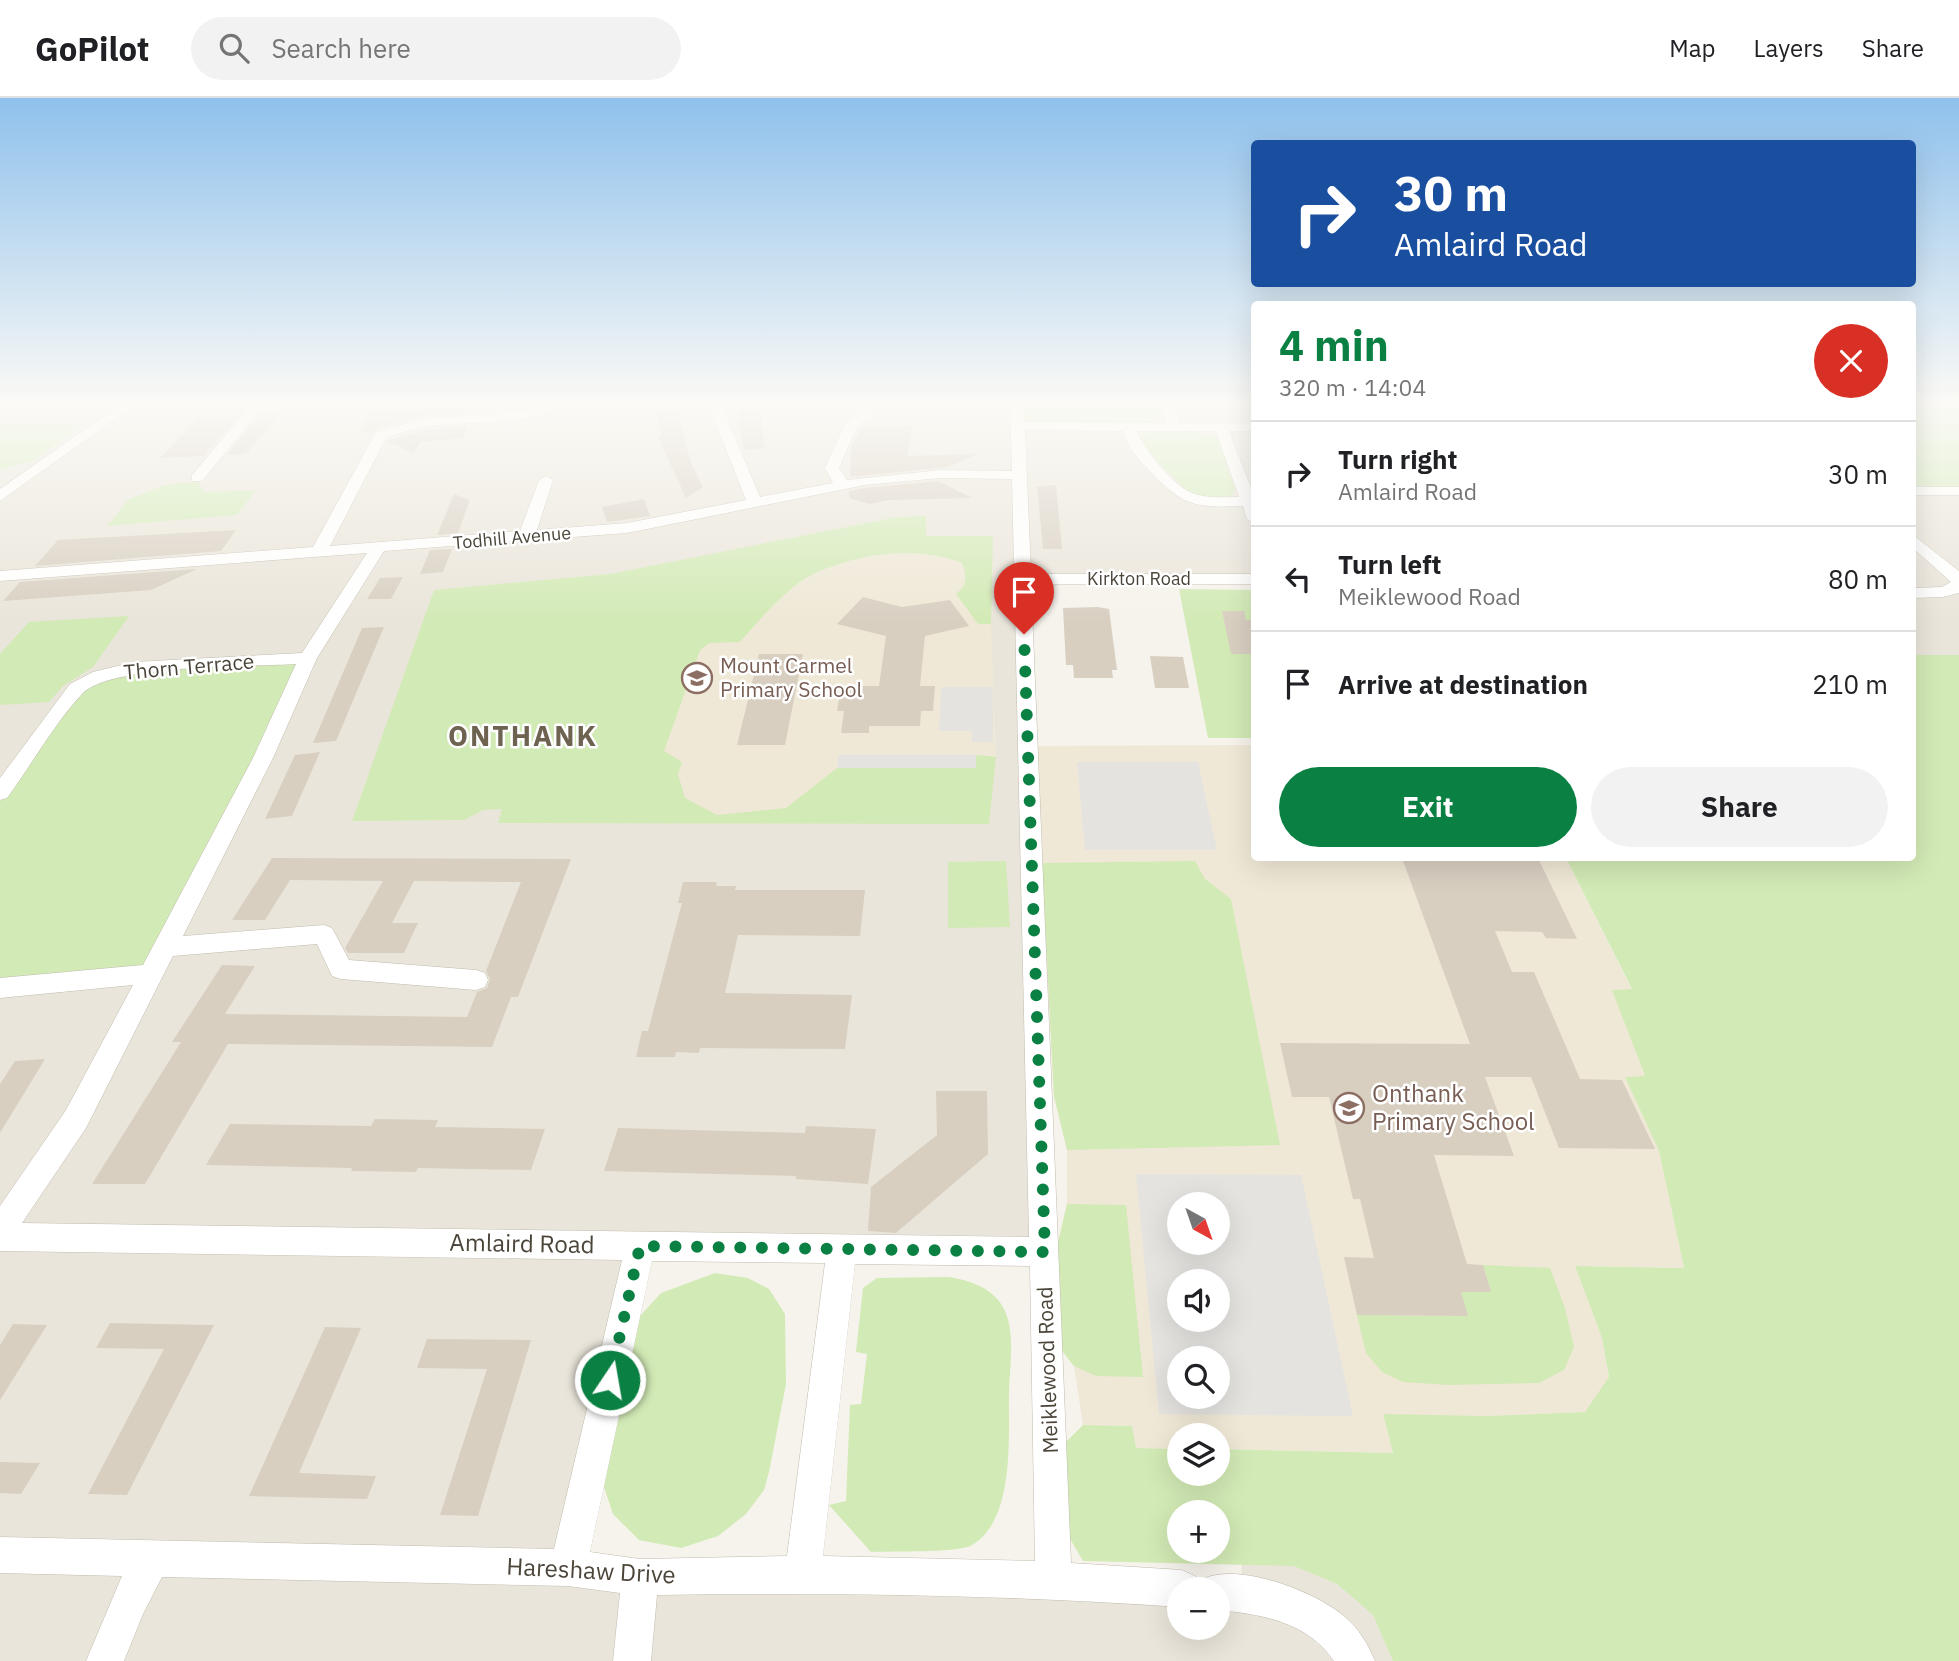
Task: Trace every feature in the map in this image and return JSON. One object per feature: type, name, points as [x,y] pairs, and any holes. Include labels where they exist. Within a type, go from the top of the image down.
[{"type":"street","points":[[0,496],[26,477]]},
{"type":"street","points":[[318,553],[359,477]]},
{"type":"street","points":[[744,477],[754,502]]},
{"type":"street","points":[[837,477],[842,485]]},
{"type":"street","name":"Todhill Avenue","points":[[0,576],[526,538],[627,528],[842,485],[915,477]]},
{"type":"street","name":"Meiklewood Road","points":[[1019,477],[1054,1544],[1052,1580]]},
{"type":"street","points":[[1165,477],[1187,497],[1214,502],[1248,501]]},
{"type":"street","points":[[1239,477],[1251,509]]},
{"type":"street","points":[[526,538],[546,480]]},
{"type":"street","points":[[1916,491],[1959,491]]},
{"type":"street","points":[[1916,543],[1959,581],[1957,588],[1943,592],[1916,593]]},
{"type":"street","points":[[0,1231],[76,1119],[263,758],[308,658],[377,549]]},
{"type":"street","name":"Kirkton Road","points":[[1023,579],[1251,579]]},
{"type":"street","name":"Thorn Terrace","points":[[0,793],[77,688],[100,677],[134,668],[308,658]]},
{"type":"street","points":[[165,947],[324,934],[341,969],[476,980]]},
{"type":"street","points":[[0,988],[150,974]]},
{"type":"street","name":"Amlaird Road","points":[[0,1237],[1045,1252]]},
{"type":"street","points":[[568,1568],[640,1246]]},
{"type":"street","points":[[803,1574],[842,1249]]},
{"type":"street","name":"Hareshaw Drive","points":[[0,1555],[568,1568],[640,1577],[803,1574],[1052,1580],[1167,1588]]},
{"type":"street","points":[[105,1661],[128,1603],[152,1559]]},
{"type":"street","points":[[632,1661],[640,1577]]},
{"type":"street","points":[[1230,1593],[1282,1602],[1328,1625],[1356,1659]]},
{"type":"shaded area","points":[[0,477],[1251,477],[1251,580],[1023,579],[1045,1252],[640,1246],[568,1568],[1167,1591],[1167,1640],[1230,1640],[1230,1593],[1240,1593],[1242,1563],[1294,1566],[1337,1584],[1373,1615],[1393,1661],[0,1661]]},
{"type":"shaded area","points":[[1916,491],[1959,491],[1959,655],[1916,655]]},
{"type":"shaded area","name":"Mount Carmel Primary School","points":[[926,516],[926,536],[993,536],[991,624],[996,757],[989,824],[498,823],[502,809],[483,810],[464,820],[352,821],[434,590],[610,574],[897,517]]},
{"type":"shaded area","points":[[941,687],[993,687],[993,742],[972,742],[972,731],[939,731]]},
{"type":"shaded area","name":"Onthank Primary School","points":[[1251,745],[1251,861],[1568,861],[1632,990],[1613,990],[1645,1077],[1625,1077],[1659,1151],[1684,1268],[1575,1266],[1602,1338],[1609,1378],[1604,1398],[1585,1412],[1486,1416],[1383,1415],[1393,1453],[1230,1449],[1230,1423],[1167,1423],[1167,1449],[1136,1448],[1132,1426],[1083,1425],[1074,1366],[1059,1347],[1055,1255],[1067,1204],[1067,1150],[1054,1096],[1035,746]]},
{"type":"shaded area","points":[[839,755],[976,755],[976,768],[837,768]]},
{"type":"shaded area","points":[[1077,762],[1198,762],[1217,850],[1085,850]]},
{"type":"shaded area","points":[[1136,1174],[1301,1175],[1353,1416],[1159,1414]]},
{"type":"green space","points":[[1173,477],[1231,477],[1235,490],[1232,495],[1212,498],[1193,494]]},
{"type":"green space","points":[[1916,477],[1959,477],[1959,491],[1916,485]]},
{"type":"green space","points":[[197,482],[205,492],[256,490],[237,515],[107,526],[129,499],[168,484]]},
{"type":"green space","name":"Mount Carmel Primary School","points":[[926,516],[926,536],[993,536],[991,624],[978,624],[956,594],[963,587],[965,580],[962,563],[944,557],[907,553],[869,556],[833,566],[815,573],[795,586],[740,642],[709,643],[700,650],[664,751],[682,762],[678,774],[685,798],[717,815],[786,808],[837,768],[975,768],[976,755],[996,757],[989,824],[498,823],[502,809],[483,810],[464,820],[352,821],[434,590],[610,574],[897,517]]},
{"type":"green space","points":[[1179,589],[1251,590],[1251,738],[1208,738]]},
{"type":"green space","points":[[129,616],[93,667],[63,686],[49,702],[0,705],[0,654],[29,622]]},
{"type":"green space","points":[[1916,655],[1959,655],[1959,1661],[1393,1661],[1373,1615],[1337,1584],[1294,1566],[1167,1563],[1230,1563],[1230,1500],[1167,1500],[1167,1563],[1083,1561],[1069,1537],[1065,1443],[1083,1425],[1132,1426],[1136,1448],[1167,1449],[1167,1486],[1230,1486],[1230,1449],[1393,1453],[1383,1414],[1486,1416],[1585,1412],[1609,1377],[1602,1338],[1575,1266],[1684,1268],[1659,1151],[1625,1077],[1645,1076],[1612,990],[1632,989],[1568,861],[1916,861]]},
{"type":"green space","points":[[302,660],[255,760],[145,971],[0,983],[0,800],[82,689],[129,671]]},
{"type":"green space","points":[[1006,861],[1010,927],[948,928],[948,862]]},
{"type":"green space","points":[[1195,861],[1205,879],[1231,899],[1280,1145],[1067,1150],[1054,1096],[1042,863]]},
{"type":"green space","points":[[1067,1204],[1126,1205],[1143,1377],[1096,1376],[1074,1366],[1059,1347],[1055,1255]]},
{"type":"green space","points":[[1483,1265],[1550,1268],[1565,1308],[1574,1347],[1564,1370],[1539,1383],[1448,1385],[1403,1382],[1382,1372],[1366,1353],[1357,1315],[1467,1316],[1461,1292],[1491,1292]]},
{"type":"green space","points":[[715,1273],[748,1278],[769,1289],[785,1314],[786,1384],[764,1490],[746,1514],[718,1536],[681,1548],[639,1540],[613,1514],[601,1478],[640,1316],[661,1293]]},
{"type":"green space","points":[[948,1277],[981,1286],[995,1296],[1008,1320],[1011,1350],[1007,1475],[1003,1496],[986,1533],[965,1548],[871,1552],[829,1505],[846,1501],[850,1405],[861,1404],[867,1354],[856,1352],[863,1288],[877,1278]]},
{"type":"building","points":[[676,477],[698,477],[703,487],[686,498]]},
{"type":"building","points":[[938,481],[972,498],[889,500],[869,504],[849,498],[849,491]]},
{"type":"building","points":[[1056,485],[1062,549],[1043,549],[1037,487]]},
{"type":"building","points":[[454,494],[470,500],[458,533],[437,535]]},
{"type":"building","points":[[644,499],[650,516],[607,522],[602,507]]},
{"type":"building","points":[[236,530],[221,551],[35,566],[58,540]]},
{"type":"building","points":[[452,549],[443,572],[420,574],[430,550]]},
{"type":"building","points":[[197,569],[151,590],[3,601],[20,582]]},
{"type":"building","points":[[403,577],[391,599],[367,599],[380,578]]},
{"type":"building","points":[[863,597],[902,607],[950,600],[969,626],[925,636],[920,686],[935,686],[933,711],[921,711],[920,726],[869,726],[869,733],[841,733],[844,711],[837,711],[841,686],[879,686],[886,636],[837,624]]},
{"type":"building","points":[[1063,608],[1109,609],[1117,670],[1112,670],[1113,678],[1074,678],[1073,665],[1066,665]]},
{"type":"building","points":[[1222,611],[1244,611],[1246,620],[1251,620],[1251,654],[1231,654]]},
{"type":"building","points":[[384,627],[336,741],[313,743],[362,628]]},
{"type":"building","points":[[759,654],[803,654],[785,745],[737,745]]},
{"type":"building","points":[[1150,656],[1183,657],[1189,688],[1155,688]]},
{"type":"building","points":[[320,752],[292,816],[265,819],[295,755]]},
{"type":"building","points":[[272,858],[571,859],[518,997],[511,997],[492,1047],[228,1044],[145,1184],[92,1184],[181,1042],[172,1042],[222,965],[255,966],[225,1014],[467,1017],[477,992],[487,988],[490,979],[486,971],[521,882],[414,881],[392,923],[418,923],[404,953],[348,953],[345,948],[383,881],[290,880],[265,920],[232,920]]},
{"type":"building","name":"Onthank Primary School","points":[[1403,861],[1539,861],[1577,939],[1546,938],[1542,932],[1495,931],[1512,972],[1534,972],[1580,1079],[1622,1080],[1655,1149],[1559,1148],[1531,1077],[1485,1077],[1514,1156],[1434,1155],[1467,1264],[1483,1265],[1491,1292],[1461,1292],[1468,1316],[1357,1315],[1344,1257],[1374,1258],[1360,1199],[1353,1199],[1329,1097],[1292,1097],[1280,1043],[1470,1044]]},
{"type":"building","points":[[683,882],[717,882],[716,886],[736,886],[735,890],[865,890],[860,936],[738,935],[725,993],[852,995],[845,1049],[700,1048],[699,1053],[676,1052],[675,1057],[636,1057],[642,1031],[648,1031],[682,903],[678,903]]},
{"type":"building","points":[[45,1059],[0,1133],[0,1084],[15,1061]]},
{"type":"building","points":[[936,1091],[987,1091],[988,1154],[896,1233],[868,1231],[871,1187],[937,1135]]},
{"type":"building","points":[[375,1119],[438,1120],[435,1127],[545,1129],[531,1170],[418,1168],[416,1172],[351,1171],[352,1168],[206,1165],[230,1124],[371,1126]]},
{"type":"building","points":[[806,1126],[876,1129],[868,1184],[796,1179],[796,1176],[604,1171],[618,1128],[805,1133]]},
{"type":"building","points":[[110,1323],[214,1325],[127,1495],[88,1494],[164,1349],[96,1348]]},
{"type":"building","points":[[13,1324],[47,1325],[0,1400],[0,1345]]},
{"type":"building","points":[[325,1327],[361,1328],[299,1473],[376,1476],[367,1499],[249,1496]]},
{"type":"building","points":[[427,1339],[531,1340],[478,1516],[440,1515],[487,1369],[417,1368]]},
{"type":"building","points":[[0,1462],[40,1463],[21,1494],[0,1493]]},
{"type":"place","name":"Mount Carmel Primary School","points":[[697,678]]},
{"type":"place","name":"Onthank Primary School","points":[[1349,1108]]},
{"type":"district","name":"ONTHANK","points":[[523,736]]},
{"type":"route","points":[[610,1380],[640,1246],[1045,1252],[1024,634]]}]
